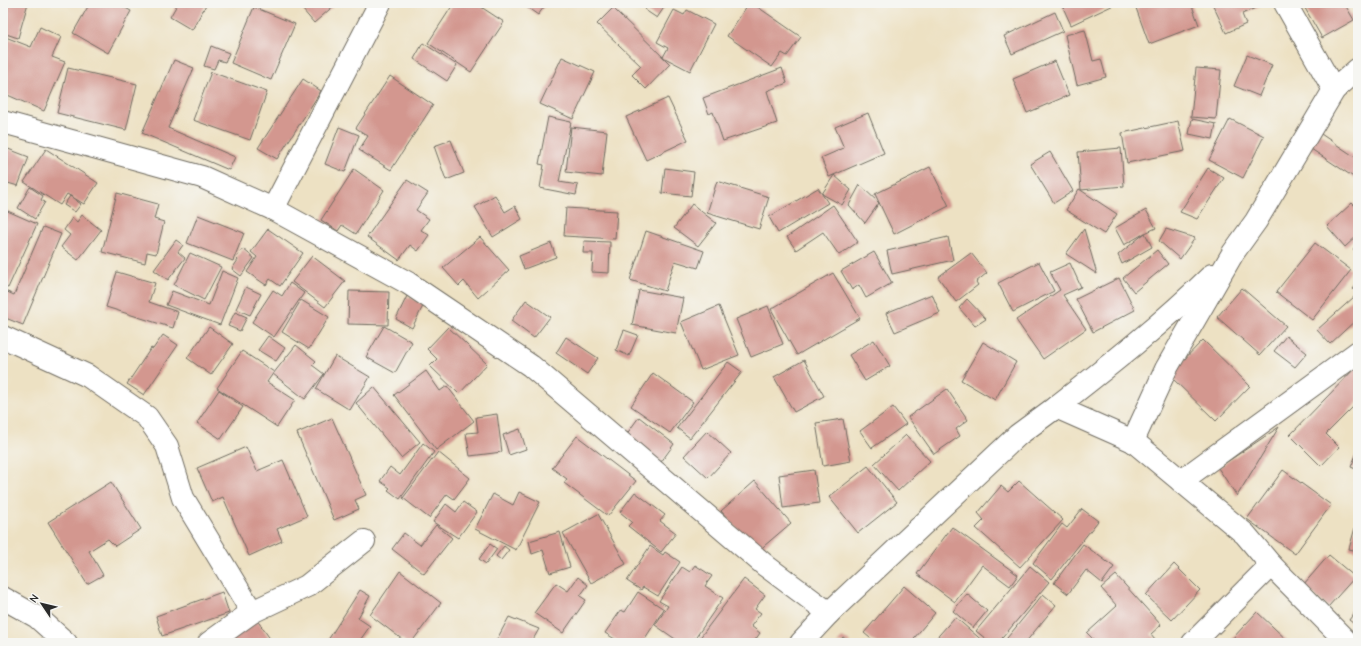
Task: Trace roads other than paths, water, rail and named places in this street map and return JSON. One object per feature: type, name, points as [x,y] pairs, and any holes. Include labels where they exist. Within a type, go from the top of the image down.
[{"type":"street","points":[[273,208],[380,3]]},
{"type":"street","points":[[1285,3],[1334,90]]},
{"type":"street","points":[[1133,441],[1166,369],[1233,253],[1256,221],[1334,90],[1358,68]]},
{"type":"street","points":[[3,122],[202,177],[273,208],[408,283],[531,366],[766,566],[829,613]]},
{"type":"street","points":[[801,643],[829,613],[1018,435],[1115,361],[1176,310],[1233,253]]},
{"type":"street","points":[[3,337],[88,376],[147,417],[167,446],[183,498],[252,612]]},
{"type":"street","points":[[1181,481],[1358,352]]},
{"type":"street","points":[[1056,407],[1133,441],[1245,534],[1271,565],[1348,643]]},
{"type":"street","points":[[209,643],[252,612],[307,586],[364,541]]},
{"type":"street","points":[[1193,643],[1271,565]]},
{"type":"street","points":[[3,598],[37,617],[66,643]]}]
